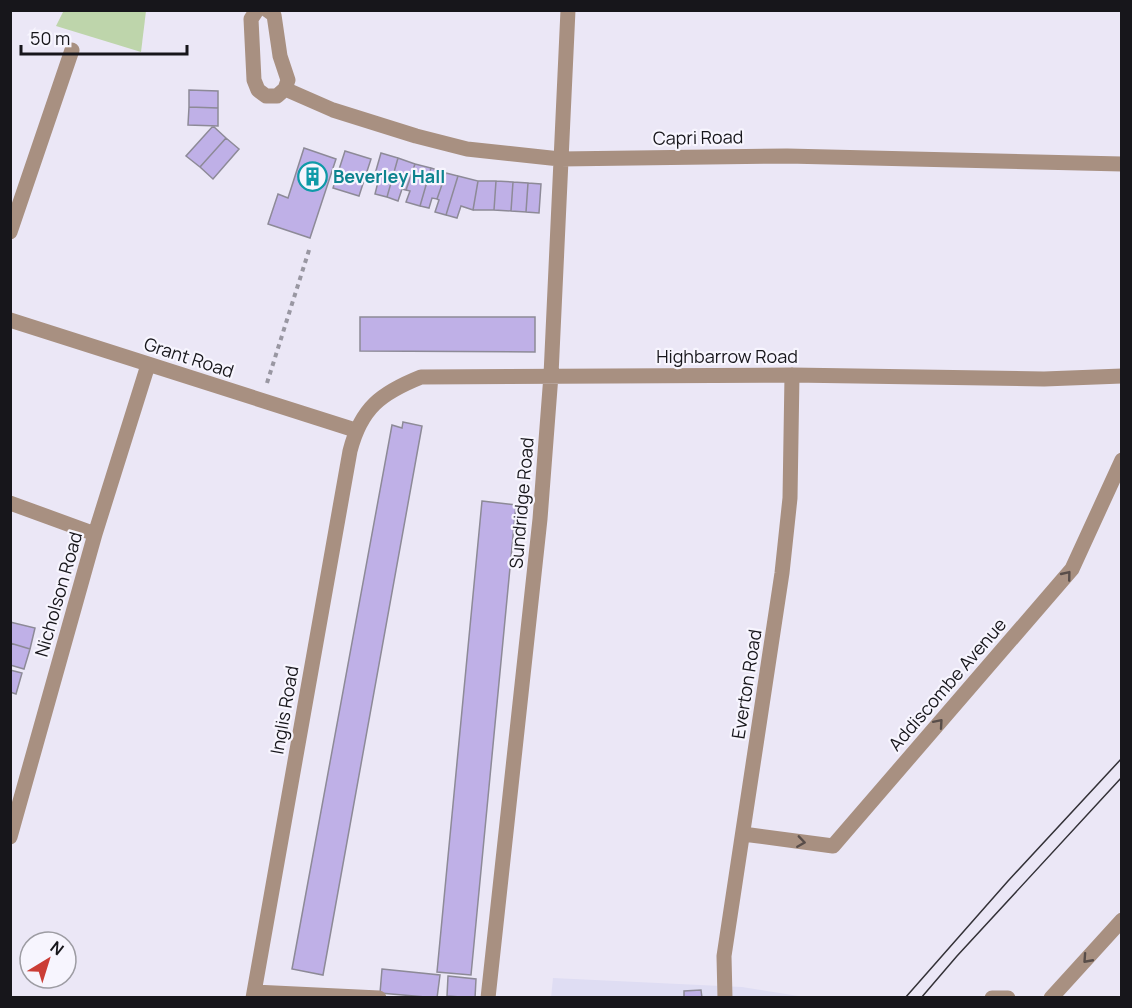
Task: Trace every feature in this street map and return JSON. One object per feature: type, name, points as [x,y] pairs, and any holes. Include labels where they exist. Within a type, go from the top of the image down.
[{"type":"street","name":"Capri Road","points":[[257,10],[251,20],[254,80],[258,90],[266,96],[277,96],[285,89],[333,110],[467,149],[560,159],[787,156],[1122,164]]},
{"type":"street","points":[[267,10],[274,15],[280,56],[288,80],[285,89]]},
{"type":"street","name":"Sundridge Road","points":[[488,998],[540,519],[551,375],[568,10]]},
{"type":"street","points":[[10,232],[72,50]]},
{"type":"street","points":[[252,58],[280,56]]},
{"type":"street","name":"Grant Road","points":[[10,320],[355,430]]},
{"type":"street","name":"Nicholson Road","points":[[10,837],[95,534],[148,364]]},
{"type":"street","name":"Highbarrow Road","points":[[355,430],[369,408],[379,398],[399,385],[421,377],[792,375],[1044,379],[1122,376]]},
{"type":"street","name":"Everton Road","points":[[725,998],[724,956],[783,562],[790,498],[792,375]]},
{"type":"street","name":"Inglis Road","points":[[254,995],[355,430]]},
{"type":"street","name":"Addiscombe Avenue","points":[[743,834],[833,846],[1072,569],[1122,460]]},
{"type":"street","points":[[10,503],[95,534]]},
{"type":"street","points":[[1051,998],[1122,920]]},
{"type":"street","points":[[254,995],[379,998]]},
{"type":"street","points":[[992,998],[1008,998]]},
{"type":"path","points":[[262,401],[310,247]]},
{"type":"shaded area","points":[[553,978],[742,987],[805,997],[551,998]]},
{"type":"green space","points":[[64,10],[146,11],[141,52],[56,26]]},
{"type":"building","points":[[189,90],[218,91],[218,108],[189,107]]},
{"type":"building","points":[[189,107],[218,108],[218,126],[188,125]]},
{"type":"building","points":[[213,126],[226,138],[200,167],[186,156]]},
{"type":"building","points":[[226,138],[239,149],[213,179],[200,167]]},
{"type":"building","name":"Beverley Hall","points":[[304,148],[336,159],[310,238],[268,224],[278,194],[288,198]]},
{"type":"building","points":[[345,151],[371,159],[359,196],[333,188]]},
{"type":"building","points":[[381,153],[398,158],[387,197],[375,194],[378,182],[373,181]]},
{"type":"building","points":[[398,158],[415,164],[406,190],[402,189],[398,201],[387,197]]},
{"type":"building","points":[[415,164],[431,168],[420,206],[406,202],[410,191],[406,190]]},
{"type":"building","points":[[431,168],[446,173],[437,199],[432,198],[429,208],[420,206]]},
{"type":"building","points":[[446,173],[458,176],[446,215],[435,212]]},
{"type":"building","points":[[458,176],[478,181],[473,210],[461,206],[457,218],[446,215]]},
{"type":"building","points":[[478,181],[496,181],[494,210],[473,210]]},
{"type":"building","points":[[496,181],[513,182],[511,211],[494,210]]},
{"type":"building","points":[[513,182],[528,183],[526,212],[511,211]]},
{"type":"building","points":[[528,183],[541,184],[539,213],[526,212]]},
{"type":"building","points":[[360,317],[535,317],[535,352],[360,351]]},
{"type":"building","points":[[403,422],[422,426],[323,975],[292,969],[392,425],[402,428]]},
{"type":"building","points":[[482,501],[516,505],[471,975],[437,972]]},
{"type":"building","points":[[10,622],[35,628],[30,649],[10,643]]},
{"type":"building","points":[[10,643],[30,649],[24,669],[10,665]]},
{"type":"building","points":[[10,670],[22,673],[16,694],[10,692]]},
{"type":"building","points":[[382,969],[440,975],[437,998],[380,993]]},
{"type":"building","points":[[448,976],[476,979],[475,998],[447,996]]},
{"type":"building","points":[[701,990],[702,998],[684,998],[684,991]]},
{"type":"tram line","points":[[905,998],[1008,881],[1122,758]]},
{"type":"tram line","points":[[921,998],[1122,777]]},
{"type":"place","name":"Beverley Hall","points":[[312,176]]}]
